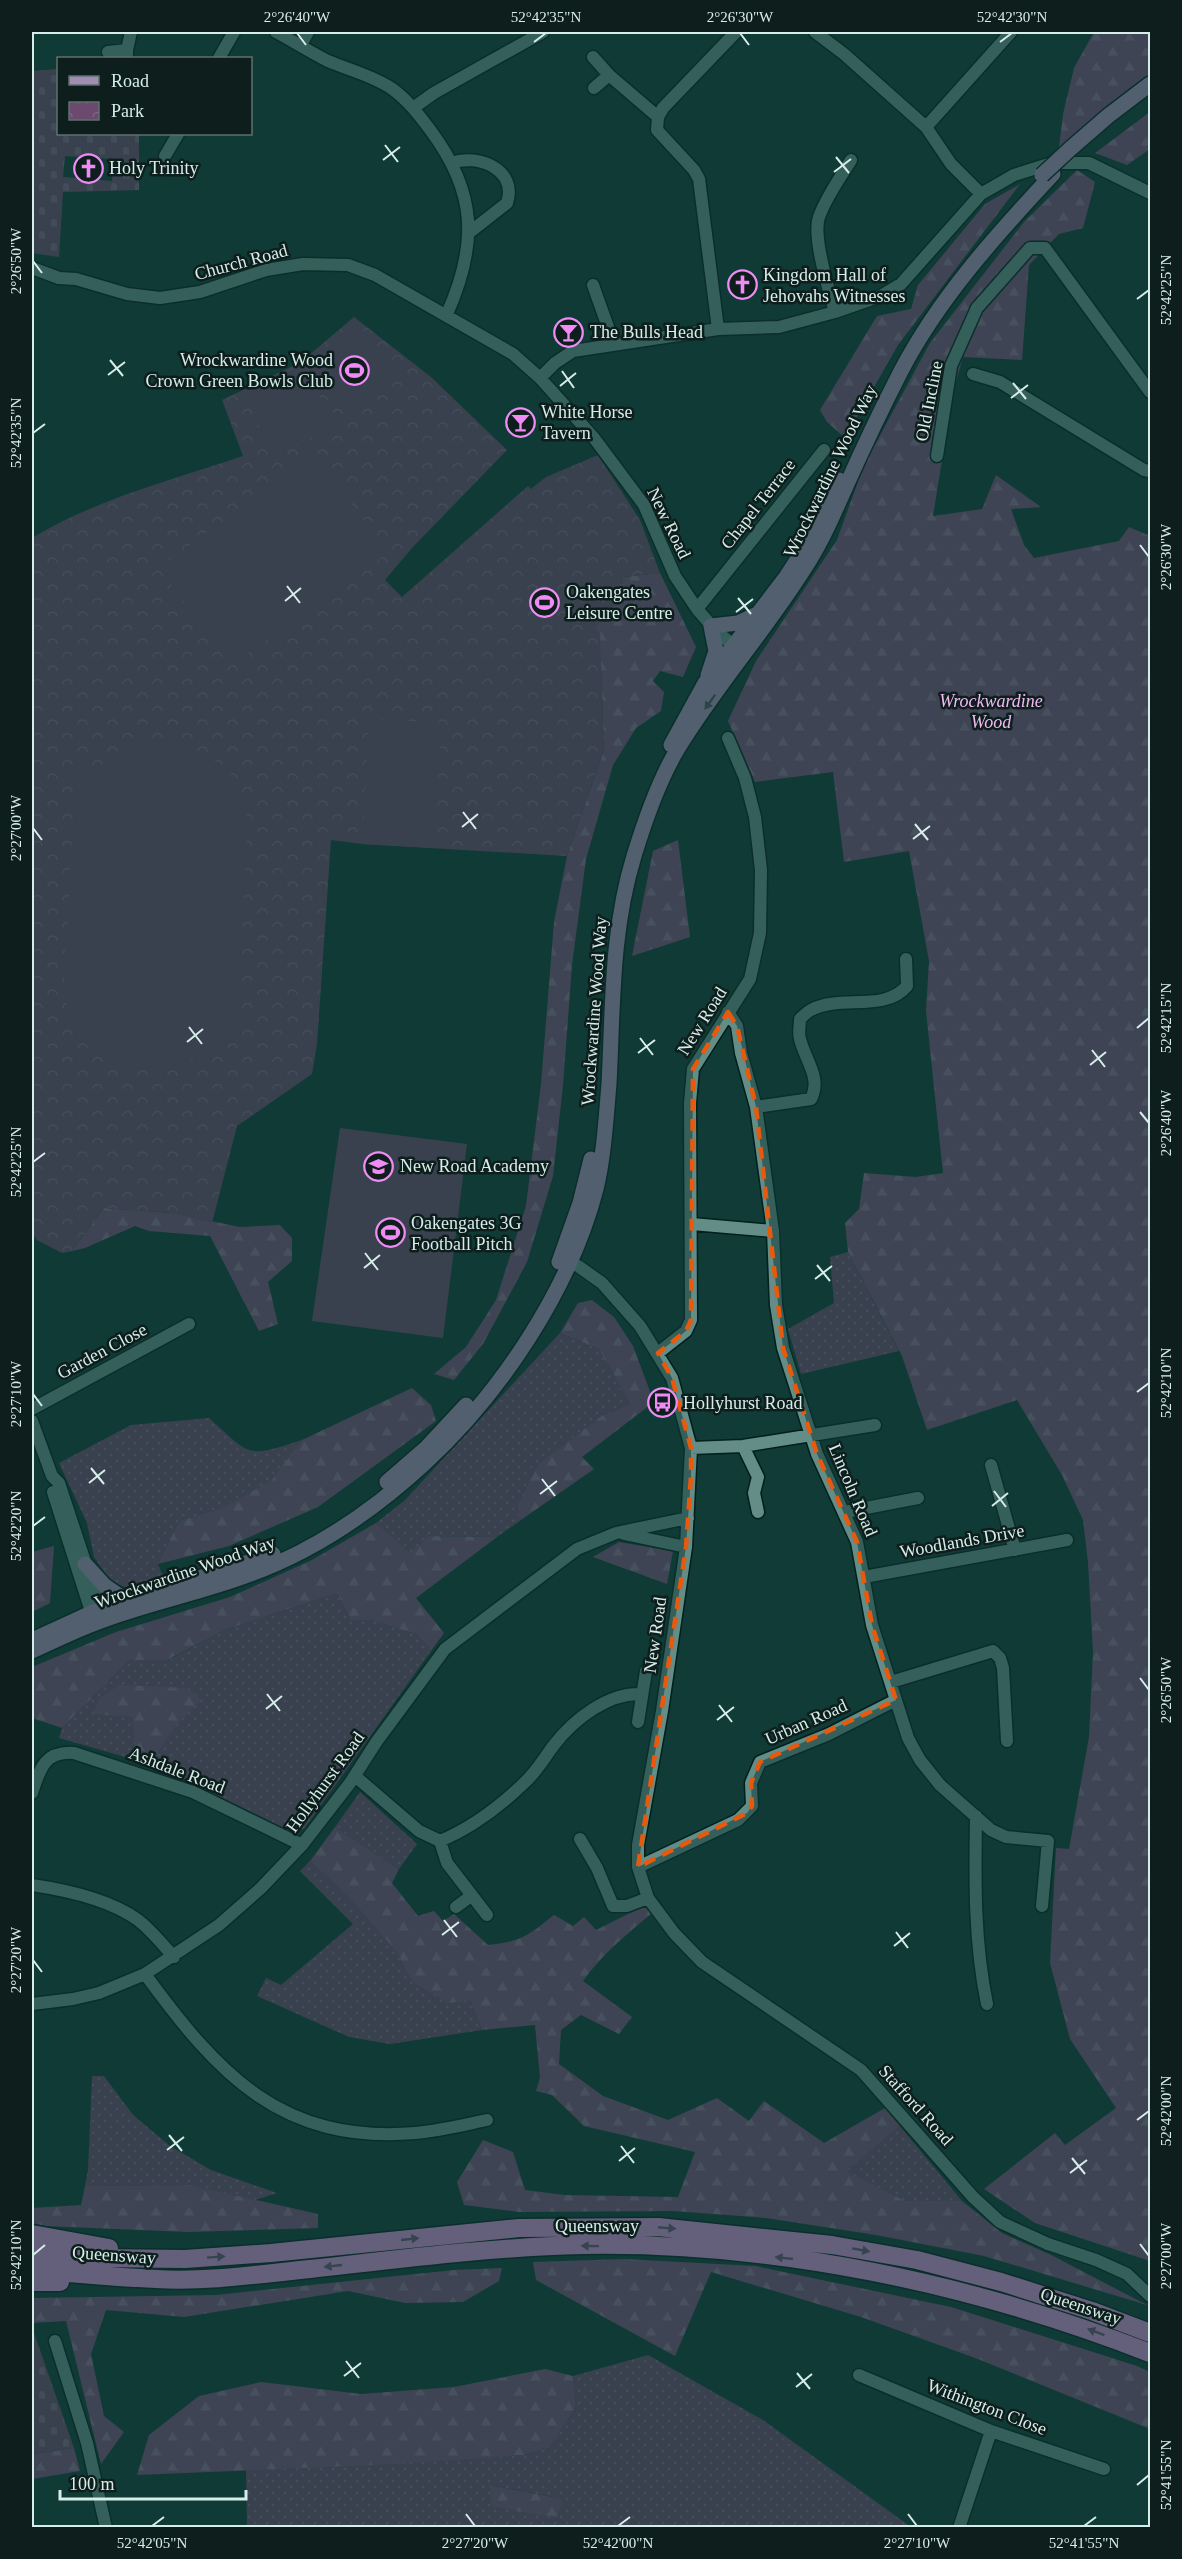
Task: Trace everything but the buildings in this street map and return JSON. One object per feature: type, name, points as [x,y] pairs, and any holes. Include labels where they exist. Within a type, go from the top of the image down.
[{"type":"highway","name":"Queensway","points":[[32,2252],[98,2258],[185,2259],[271,2253],[519,2228],[658,2227],[832,2245],[916,2260],[1001,2282],[1092,2311],[1150,2333]]},
{"type":"highway","points":[[32,2234],[100,2247],[185,2259]]},
{"type":"highway","name":"Queensway","points":[[32,2269],[158,2279],[230,2276],[426,2256],[583,2245],[694,2248],[816,2261],[907,2278],[1060,2320],[1150,2352]]},
{"type":"highway","points":[[32,2282],[127,2282],[158,2279]]},
{"type":"main road","name":"Wrockwardine Wood Way","points":[[32,1640],[98,1616],[249,1575],[312,1546],[366,1513],[426,1462],[470,1416],[503,1374],[541,1316],[597,1184],[609,1084],[611,996],[616,937],[632,863],[664,773],[761,612],[804,549],[896,362],[954,276],[1016,202],[1075,150],[1108,116],[1150,84]]},
{"type":"main road","name":"Wrockwardine Wood Way","points":[[1075,150],[1150,96]]},
{"type":"main road","name":"Wrockwardine Wood Way","points":[[32,1651],[127,1601],[285,1550],[336,1523],[375,1493],[424,1449],[462,1410],[491,1373],[565,1260],[594,1142],[601,1090],[604,991],[610,921],[618,883],[640,812],[652,784],[689,708],[705,683],[739,650],[802,573],[820,543],[888,397],[918,342],[963,277],[1048,175]]},
{"type":"main road","points":[[705,683],[716,651],[711,626],[738,623],[761,612]]},
{"type":"main road","points":[[86,1564],[105,1586],[127,1601]]},
{"type":"street","points":[[108,52],[127,54],[131,32]]},
{"type":"street","points":[[220,57],[234,32]]},
{"type":"street","points":[[276,32],[328,61],[368,76],[391,88],[412,106],[452,164],[462,186],[470,232],[460,284],[447,314]]},
{"type":"street","points":[[301,45],[308,32]]},
{"type":"street","points":[[412,106],[543,32]]},
{"type":"street","points":[[718,329],[699,179],[694,170],[657,130],[658,117],[663,108],[736,32]]},
{"type":"street","points":[[815,32],[844,54],[926,127],[951,164],[981,194]]},
{"type":"street","points":[[926,127],[1011,32]]},
{"type":"street","points":[[593,57],[609,75],[658,117]]},
{"type":"street","points":[[594,88],[609,75]]},
{"type":"street","points":[[165,156],[177,135]]},
{"type":"street","points":[[452,164],[463,159],[488,165],[501,171],[510,186],[507,203],[470,232]]},
{"type":"street","points":[[835,312],[825,276],[818,219],[851,160]]},
{"type":"street","points":[[540,378],[555,363],[573,351],[718,329],[779,327],[835,312],[881,296],[901,284],[981,194],[1014,175],[1052,163],[1089,163],[1150,193]]},
{"type":"street","name":"Old Incline","points":[[937,456],[951,366],[977,308],[1030,248],[1045,248],[1150,392]]},
{"type":"street","name":"Church Road","points":[[32,268],[59,278],[76,279],[127,294],[160,298],[200,292],[266,270],[303,264],[348,265],[375,275],[447,314],[513,354],[540,378]]},
{"type":"street","points":[[593,285],[614,344]]},
{"type":"street","points":[[973,374],[1000,382],[1144,470],[1150,471]]},
{"type":"street","name":"New Road","points":[[540,378],[594,438],[644,505],[675,576],[697,609],[711,626],[739,650]]},
{"type":"street","name":"Chapel Terrace","points":[[697,609],[824,450]]},
{"type":"street","name":"New Road","points":[[658,1353],[686,1331],[691,1320],[690,1103],[693,1069],[753,972],[758,951],[762,904],[755,817],[742,770],[728,738]]},
{"type":"street","points":[[756,1107],[811,1099],[817,1089],[815,1077],[799,1037],[800,1019],[812,1010],[829,1005],[899,996],[907,986],[906,959]]},
{"type":"street","name":"Lincoln Road","points":[[728,1012],[737,1026],[741,1053],[756,1107],[773,1232],[778,1324],[783,1348],[825,1472],[857,1542],[872,1625],[908,1738],[920,1760],[940,1785],[991,1830],[1006,1837],[1048,1841],[1042,1906]]},
{"type":"street","points":[[692,1224],[773,1232]]},
{"type":"street","name":"New Road","points":[[565,1260],[578,1266],[611,1291],[640,1326],[672,1378],[691,1448],[686,1547],[662,1711],[638,1845],[638,1867],[648,1898],[664,1919]]},
{"type":"street","name":"Garden Close","points":[[32,1409],[189,1324]]},
{"type":"street","points":[[32,1420],[52,1476],[59,1483],[86,1564],[98,1616]]},
{"type":"street","points":[[691,1448],[743,1446],[875,1425]]},
{"type":"street","points":[[743,1446],[758,1477],[754,1494],[758,1512]]},
{"type":"street","points":[[992,1465],[1016,1550]]},
{"type":"street","points":[[52,1476],[51,1486],[98,1616]]},
{"type":"street","points":[[845,1512],[918,1498]]},
{"type":"street","name":"Hollyhurst Road","points":[[32,2004],[73,2000],[99,1993],[145,1974],[174,1957],[219,1925],[261,1888],[302,1845],[355,1776],[445,1649],[577,1549],[616,1533],[688,1518]]},
{"type":"street","points":[[616,1533],[686,1547]]},
{"type":"street","name":"Woodlands Drive","points":[[864,1577],[1067,1540]]},
{"type":"street","points":[[891,1682],[993,1651],[1000,1658],[1003,1668],[1007,1741]]},
{"type":"street","points":[[638,1722],[646,1671]]},
{"type":"street","points":[[440,1841],[461,1832],[523,1785],[555,1743],[575,1723],[607,1701],[628,1693],[642,1694]]},
{"type":"street","name":"Urban Road","points":[[638,1867],[738,1820],[747,1813],[752,1806],[751,1783],[760,1762],[829,1734],[896,1700]]},
{"type":"street","name":"Ashdale Road","points":[[32,1793],[40,1770],[50,1757],[56,1754],[74,1753],[193,1792],[302,1845]]},
{"type":"street","points":[[355,1776],[419,1831],[440,1841],[447,1863],[487,1914]]},
{"type":"street","points":[[976,1816],[975,1925],[978,1992],[987,2004]]},
{"type":"street","points":[[580,1839],[597,1868],[613,1906],[627,1906],[648,1898]]},
{"type":"street","points":[[32,1885],[71,1893],[120,1910],[148,1928],[174,1957]]},
{"type":"street","points":[[456,1907],[471,1896]]},
{"type":"street","name":"Stafford Road","points":[[664,1919],[702,1962],[861,2070],[973,2197],[1000,2222],[1037,2240],[1096,2260],[1127,2274],[1150,2296]]},
{"type":"street","points":[[145,1974],[189,2032],[226,2072],[261,2100],[310,2122],[363,2134],[405,2133],[487,2120]]},
{"type":"street","points":[[55,2341],[87,2443],[106,2528]]},
{"type":"street","name":"Withington Close","points":[[859,2375],[991,2431],[1104,2469]]},
{"type":"street","points":[[959,2528],[991,2431]]},
{"type":"highlighted area","points":[[728,1012],[737,1026],[756,1107],[783,1348],[817,1454],[857,1542],[872,1625],[896,1700],[760,1762],[751,1783],[752,1806],[747,1813],[638,1867],[686,1547],[691,1476],[691,1448],[672,1378],[658,1353],[686,1331],[691,1320],[693,1069]]},
{"type":"green space","points":[[1094,32],[1150,32],[1150,75],[1059,148],[1063,114],[1074,68]]},
{"type":"green space","points":[[57,69],[57,135],[139,135],[139,190],[63,192],[59,257],[32,253],[32,71]],"holes":[[[65,156],[113,159],[112,181],[63,177]]]},
{"type":"green space","points":[[1150,112],[1150,149],[1127,165],[1095,153]]},
{"type":"green space","name":"Wrockwardine Wood","points":[[1077,170],[1095,182],[1083,228],[1059,234],[1029,265],[1022,360],[963,357],[953,392],[933,516],[982,509],[996,475],[1041,507],[1011,509],[1024,545],[1034,558],[1119,541],[1129,527],[1150,536],[1150,2264],[1147,2260],[1035,2223],[984,2189],[1055,2133],[1065,2145],[1116,2108],[1070,2039],[1050,1963],[1056,1848],[1069,1849],[1089,1737],[1093,1652],[1088,1562],[1083,1520],[1062,1475],[1017,1400],[927,1430],[902,1356],[848,1252],[845,1223],[859,1209],[864,1173],[916,1177],[943,1173],[926,1011],[929,961],[909,851],[844,862],[833,772],[755,782],[728,721],[756,661],[837,540],[864,465],[930,343],[1024,222]]},
{"type":"green space","points":[[1020,184],[898,345],[845,438],[827,422],[820,410],[877,316],[911,309],[918,285],[985,204]]},
{"type":"green space","points":[[354,317],[431,377],[507,450],[412,548],[385,580],[402,597],[528,486],[531,489],[546,477],[598,455],[640,520],[660,573],[623,577],[623,594],[595,627],[600,634],[604,750],[567,856],[362,844],[331,840],[317,1044],[312,1074],[237,1126],[212,1223],[172,1213],[104,1208],[72,1251],[62,1253],[37,1240],[32,1233],[32,538],[108,501],[243,456],[222,400],[301,362]]},
{"type":"green space","name":"Wrockwardine Wood Crown Green Bowls Club","points":[[357,323],[402,374],[351,418],[307,366]]},
{"type":"green space","name":"Wrockwardine Wood Crown Green Bowls Club","points":[[294,368],[339,419],[308,439],[272,447],[261,432],[246,394]]},
{"type":"green space","points":[[316,455],[387,554],[230,666],[159,567]]},
{"type":"green space","points":[[660,573],[696,647],[683,677],[660,671],[653,681],[664,692],[661,711],[636,728],[613,765],[586,859],[572,965],[553,1176],[527,1262],[483,1344],[454,1380],[434,1374],[466,1347],[496,1300],[526,1206],[541,1084],[554,922],[567,856],[604,750],[601,666],[595,627],[623,594],[623,577]]},
{"type":"green space","points":[[369,719],[441,723],[434,848],[362,844]]},
{"type":"green space","points":[[166,742],[201,753],[223,767],[239,786],[245,800],[247,821],[238,1040],[217,1039],[190,1061],[170,1069],[157,1071],[143,1070],[116,1061],[91,1045],[74,1024],[64,988],[76,770],[93,771],[127,750]]},
{"type":"green space","points":[[678,840],[690,937],[632,956],[653,851]]},
{"type":"green space","name":"Oakengates 3G Football Pitch","points":[[340,1128],[467,1144],[443,1338],[312,1321]]},
{"type":"green space","points":[[104,1208],[172,1213],[240,1227],[280,1225],[292,1238],[292,1261],[268,1282],[278,1324],[259,1331],[210,1236],[149,1231],[135,1226],[85,1248],[72,1251]]},
{"type":"green space","points":[[848,1252],[899,1351],[801,1374],[788,1329],[834,1303],[830,1257]]},
{"type":"green space","points":[[592,1300],[614,1317],[633,1346],[654,1402],[582,1457],[594,1469],[521,1520],[517,1506],[537,1465],[601,1416],[630,1404],[599,1349],[560,1333],[578,1303]]},
{"type":"green space","points":[[560,1333],[599,1349],[630,1404],[601,1416],[537,1465],[517,1506],[521,1520],[497,1537],[429,1536],[410,1554],[376,1523],[405,1500]]},
{"type":"green space","points":[[412,1388],[431,1405],[436,1421],[318,1507],[229,1546],[158,1564],[179,1521],[224,1507],[272,1480],[302,1440]]},
{"type":"green space","points":[[209,1418],[243,1447],[251,1450],[270,1450],[302,1440],[273,1480],[224,1507],[179,1521],[158,1564],[166,1583],[134,1590],[111,1582],[94,1557],[87,1523],[59,1463],[131,1425]]},
{"type":"green space","points":[[376,1523],[410,1553],[429,1536],[497,1537],[416,1598],[444,1633],[431,1651],[418,1635],[371,1620],[350,1620],[338,1593],[225,1630],[167,1660],[130,1660],[62,1728],[32,1718],[32,1667],[116,1632],[230,1597],[312,1560]]},
{"type":"green space","points":[[619,1542],[673,1551],[667,1584],[593,1557]]},
{"type":"green space","points":[[54,1546],[50,1603],[32,1612],[32,1552]]},
{"type":"green space","points":[[338,1593],[350,1620],[371,1620],[418,1635],[431,1651],[304,1829],[289,1831],[160,1767],[59,1738],[62,1728],[130,1660],[168,1660],[225,1630]]},
{"type":"green space","points":[[120,1685],[188,1688],[201,1700],[175,1726],[154,1758],[135,1748],[133,1717],[93,1714],[100,1698]]},
{"type":"green space","points":[[360,1792],[417,1844],[399,1869],[335,1827]]},
{"type":"green space","points":[[335,1827],[399,1869],[392,1883],[418,1916],[434,1911],[443,1921],[454,1914],[488,1945],[509,1942],[524,1936],[554,1915],[573,1926],[584,1917],[596,1930],[646,1905],[651,1914],[606,1954],[583,1981],[632,2017],[619,2034],[581,2015],[561,2030],[559,2064],[603,2096],[668,2120],[717,2098],[749,2121],[764,2101],[824,2143],[885,2108],[900,2126],[846,2171],[905,2201],[962,2201],[1002,2233],[1051,2255],[1147,2305],[984,2256],[876,2235],[766,2218],[673,2211],[519,2212],[464,2205],[457,2182],[483,2140],[513,2152],[525,2190],[565,2195],[678,2197],[695,2152],[584,2126],[552,2095],[536,2091],[540,2078],[535,2025],[482,2030],[470,2000],[449,2003],[411,1981],[398,1953],[352,1901],[310,1861]]},
{"type":"green space","points":[[310,1861],[352,1901],[399,1953],[411,1981],[470,2000],[482,2030],[390,2044],[349,2037],[257,1996],[266,1978],[281,1985],[353,1924],[300,1871]]},
{"type":"green space","points":[[92,2076],[104,2076],[133,2115],[170,2146],[211,2170],[277,2193],[255,2200],[190,2185],[85,2186],[88,2170]]},
{"type":"green space","points":[[900,2126],[962,2201],[905,2201],[845,2171]]},
{"type":"green space","points":[[190,2185],[318,2214],[318,2228],[189,2232],[45,2226],[32,2223],[32,2208],[81,2205],[85,2186]]},
{"type":"green space","points":[[625,2259],[755,2266],[951,2307],[1137,2366],[1150,2372],[1150,2429],[978,2359],[861,2317],[711,2272],[675,2356],[536,2280],[533,2262]]},
{"type":"green space","points":[[502,2268],[499,2281],[463,2302],[405,2303],[348,2291],[184,2317],[106,2310],[91,2354],[104,2416],[124,2432],[101,2464],[66,2321],[32,2323],[32,2298],[216,2295],[454,2270]]},
{"type":"green space","points":[[32,2327],[74,2448],[32,2454]]},
{"type":"green space","points":[[648,2355],[763,2420],[911,2527],[247,2527],[246,2470],[524,2455],[550,2448],[576,2406],[573,2376]],"holes":[[[491,2485],[563,2499],[558,2518]]]},
{"type":"green space","points":[[545,2369],[573,2376],[576,2406],[550,2448],[524,2455],[393,2464],[137,2475],[149,2435],[199,2396],[261,2382],[361,2394],[454,2387]]},
{"type":"green space","points":[[74,2448],[80,2471],[32,2479],[32,2454]]},
{"type":"green space","points":[[490,2485],[563,2499],[558,2518],[492,2506]]},
{"type":"place","name":"Holy Trinity","points":[[88,168]]},
{"type":"place","name":"Kingdom Hall of Jehovahs Witnesses","points":[[742,285]]},
{"type":"place","name":"The Bulls Head","points":[[569,332]]},
{"type":"place","name":"Wrockwardine Wood Crown Green Bowls Club","points":[[354,370]]},
{"type":"place","name":"White Horse Tavern","points":[[520,422]]},
{"type":"place","name":"Oakengates Leisure Centre","points":[[545,602]]},
{"type":"place","name":"New Road Academy","points":[[379,1166]]},
{"type":"place","name":"Oakengates 3G Football Pitch","points":[[390,1233]]},
{"type":"place","name":"Hollyhurst Road","points":[[662,1403]]}]
